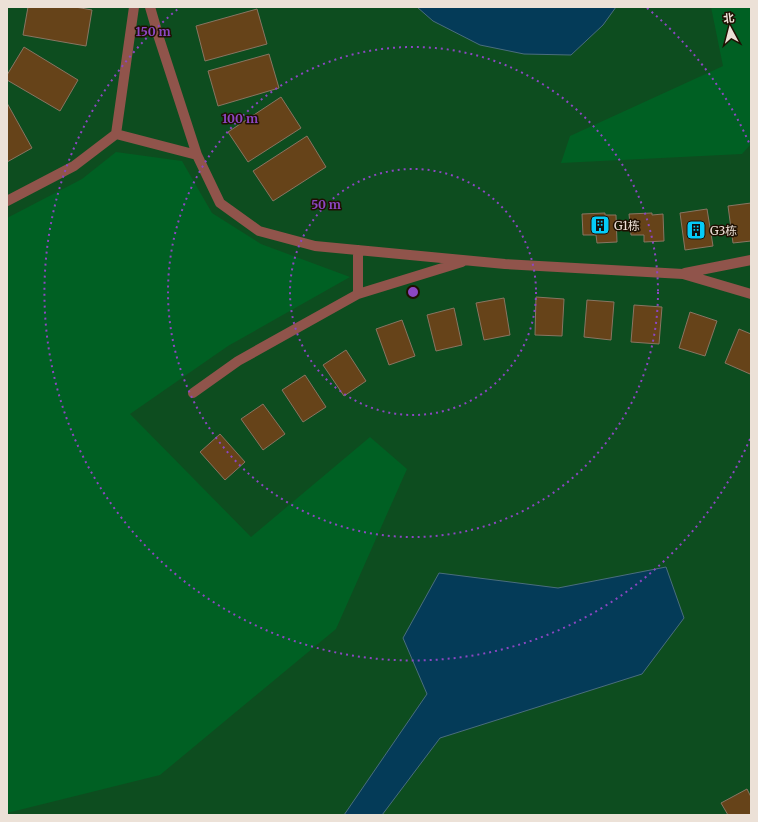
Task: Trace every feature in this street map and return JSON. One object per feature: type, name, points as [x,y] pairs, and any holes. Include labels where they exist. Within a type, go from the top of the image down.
[{"type":"street","points":[[7,201],[74,166],[116,134],[134,7]]},
{"type":"street","points":[[150,7],[197,155],[220,203],[258,231],[315,246],[505,264],[683,274],[751,294]]},
{"type":"street","points":[[116,134],[197,155]]},
{"type":"street","points":[[358,250],[358,294]]},
{"type":"street","points":[[683,274],[751,260]]},
{"type":"street","points":[[193,393],[238,361],[358,294],[468,261]]},
{"type":"green space","points":[[7,7],[751,7],[751,815],[7,815]]},
{"type":"green space","points":[[711,7],[751,7],[751,144],[742,154],[561,163],[570,136],[723,66]]},
{"type":"green space","points":[[116,152],[182,161],[212,213],[261,244],[350,277],[228,346],[130,414],[251,537],[370,437],[407,469],[336,629],[160,775],[7,813],[7,218],[82,179]]},
{"type":"water","points":[[417,7],[616,7],[603,25],[571,55],[524,54],[480,45],[433,21]]},
{"type":"water","points":[[666,567],[684,618],[642,674],[440,738],[382,815],[344,815],[427,694],[403,638],[439,573],[558,588]]},
{"type":"building","points":[[28,7],[75,7],[92,10],[86,46],[23,35]]},
{"type":"building","points":[[257,9],[267,44],[205,61],[196,26]]},
{"type":"building","points":[[24,47],[78,80],[60,111],[7,80],[7,75]]},
{"type":"building","points":[[269,54],[279,88],[218,106],[208,71]]},
{"type":"building","points":[[281,97],[301,128],[248,162],[228,132]]},
{"type":"building","points":[[7,103],[32,148],[7,162]]},
{"type":"building","points":[[307,136],[326,167],[273,201],[253,171]]},
{"type":"building","points":[[751,203],[751,241],[733,243],[728,206]]},
{"type":"building","name":"G3栋","points":[[707,209],[713,246],[685,250],[680,213]]},
{"type":"building","name":"G1栋","points":[[605,213],[605,215],[616,215],[617,242],[597,243],[596,235],[583,235],[582,214]]},
{"type":"building","points":[[652,213],[652,215],[663,214],[664,241],[644,242],[644,235],[631,235],[629,214]]},
{"type":"building","points":[[536,297],[564,299],[562,336],[535,335]]},
{"type":"building","points":[[504,298],[510,335],[484,340],[476,303]]},
{"type":"building","points":[[587,300],[614,302],[611,340],[584,337]]},
{"type":"building","points":[[634,305],[662,307],[659,344],[631,342]]},
{"type":"building","points":[[454,308],[462,345],[436,351],[427,315]]},
{"type":"building","points":[[690,312],[717,321],[705,356],[679,348]]},
{"type":"building","points":[[402,320],[415,356],[389,365],[376,329]]},
{"type":"building","points":[[739,329],[751,334],[750,374],[725,363]]},
{"type":"building","points":[[346,350],[366,381],[344,396],[323,365]]},
{"type":"building","points":[[305,375],[326,407],[303,422],[282,390]]},
{"type":"building","points":[[263,404],[285,434],[263,450],[241,419]]},
{"type":"building","points":[[220,434],[245,462],[225,480],[200,452]]},
{"type":"building","points":[[747,789],[751,797],[751,815],[728,815],[721,803]]},
{"type":"place","name":"G1栋","points":[[600,225]]},
{"type":"place","name":"G3栋","points":[[696,230]]}]
